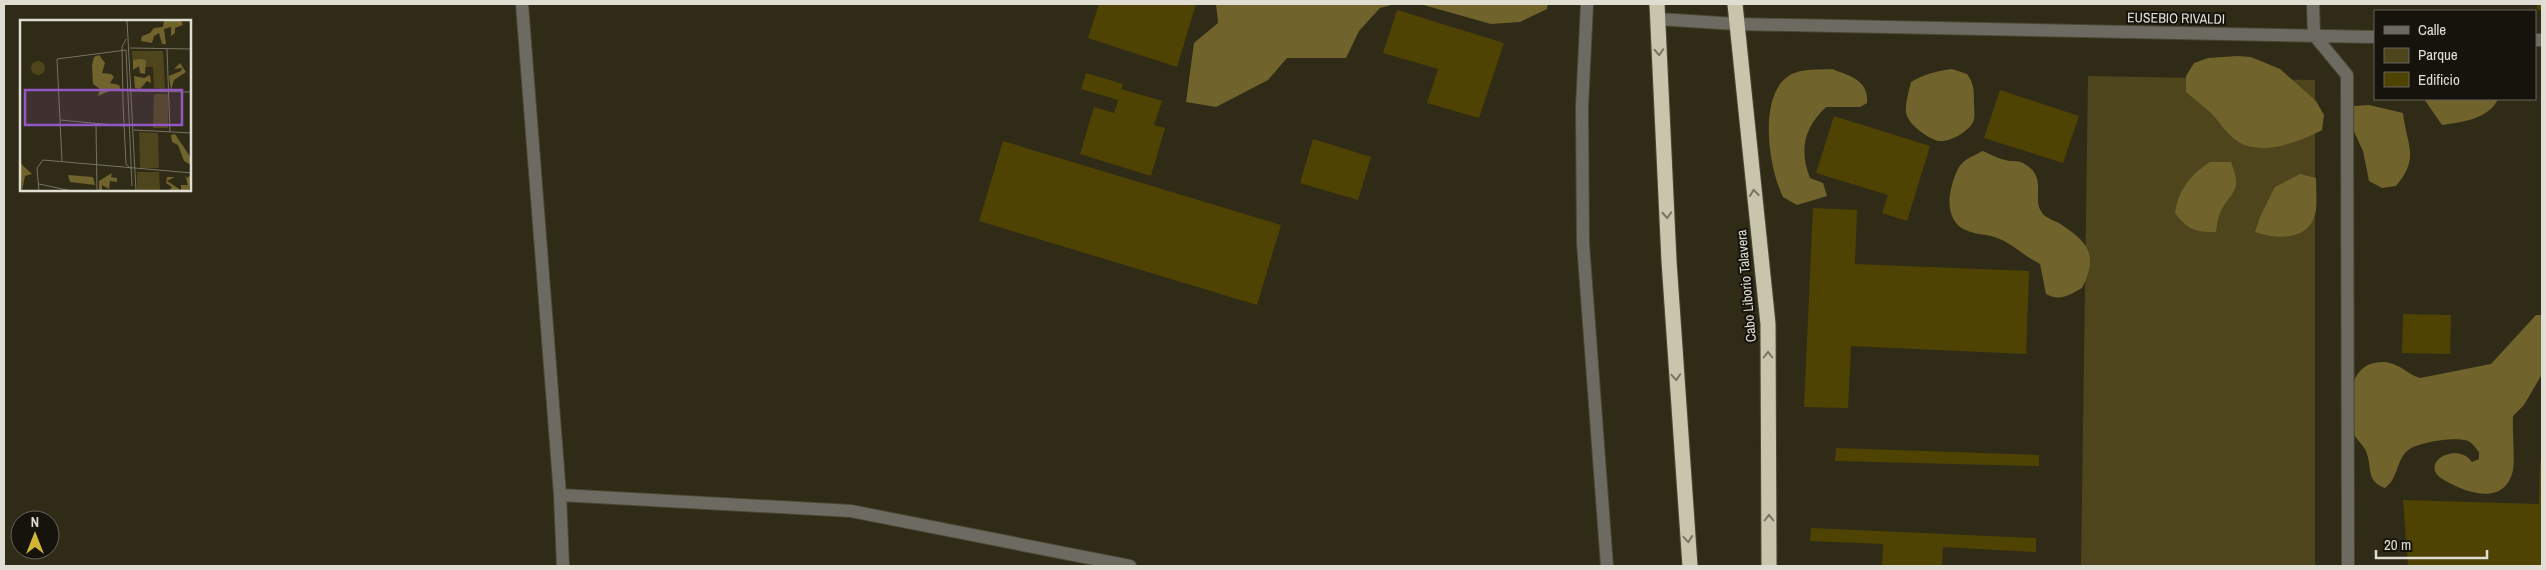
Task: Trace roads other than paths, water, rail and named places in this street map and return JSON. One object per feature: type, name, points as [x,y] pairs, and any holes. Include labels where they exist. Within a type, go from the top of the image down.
[{"type":"highway","points":[[1657,4],[1669,261],[1690,566]]},
{"type":"highway","name":"Cabo Liborio Talavera","points":[[1735,4],[1768,324],[1769,566]]},
{"type":"street","points":[[522,4],[560,495],[563,566]]},
{"type":"street","points":[[1587,4],[1582,107],[1583,243],[1607,566]]},
{"type":"street","points":[[2314,4],[2314,35],[2347,75],[2348,566]]},
{"type":"street","name":"EUSEBIO RIVALDI","points":[[1658,19],[1736,24],[2374,37]]},
{"type":"street","points":[[560,495],[851,511],[1130,566]]}]
